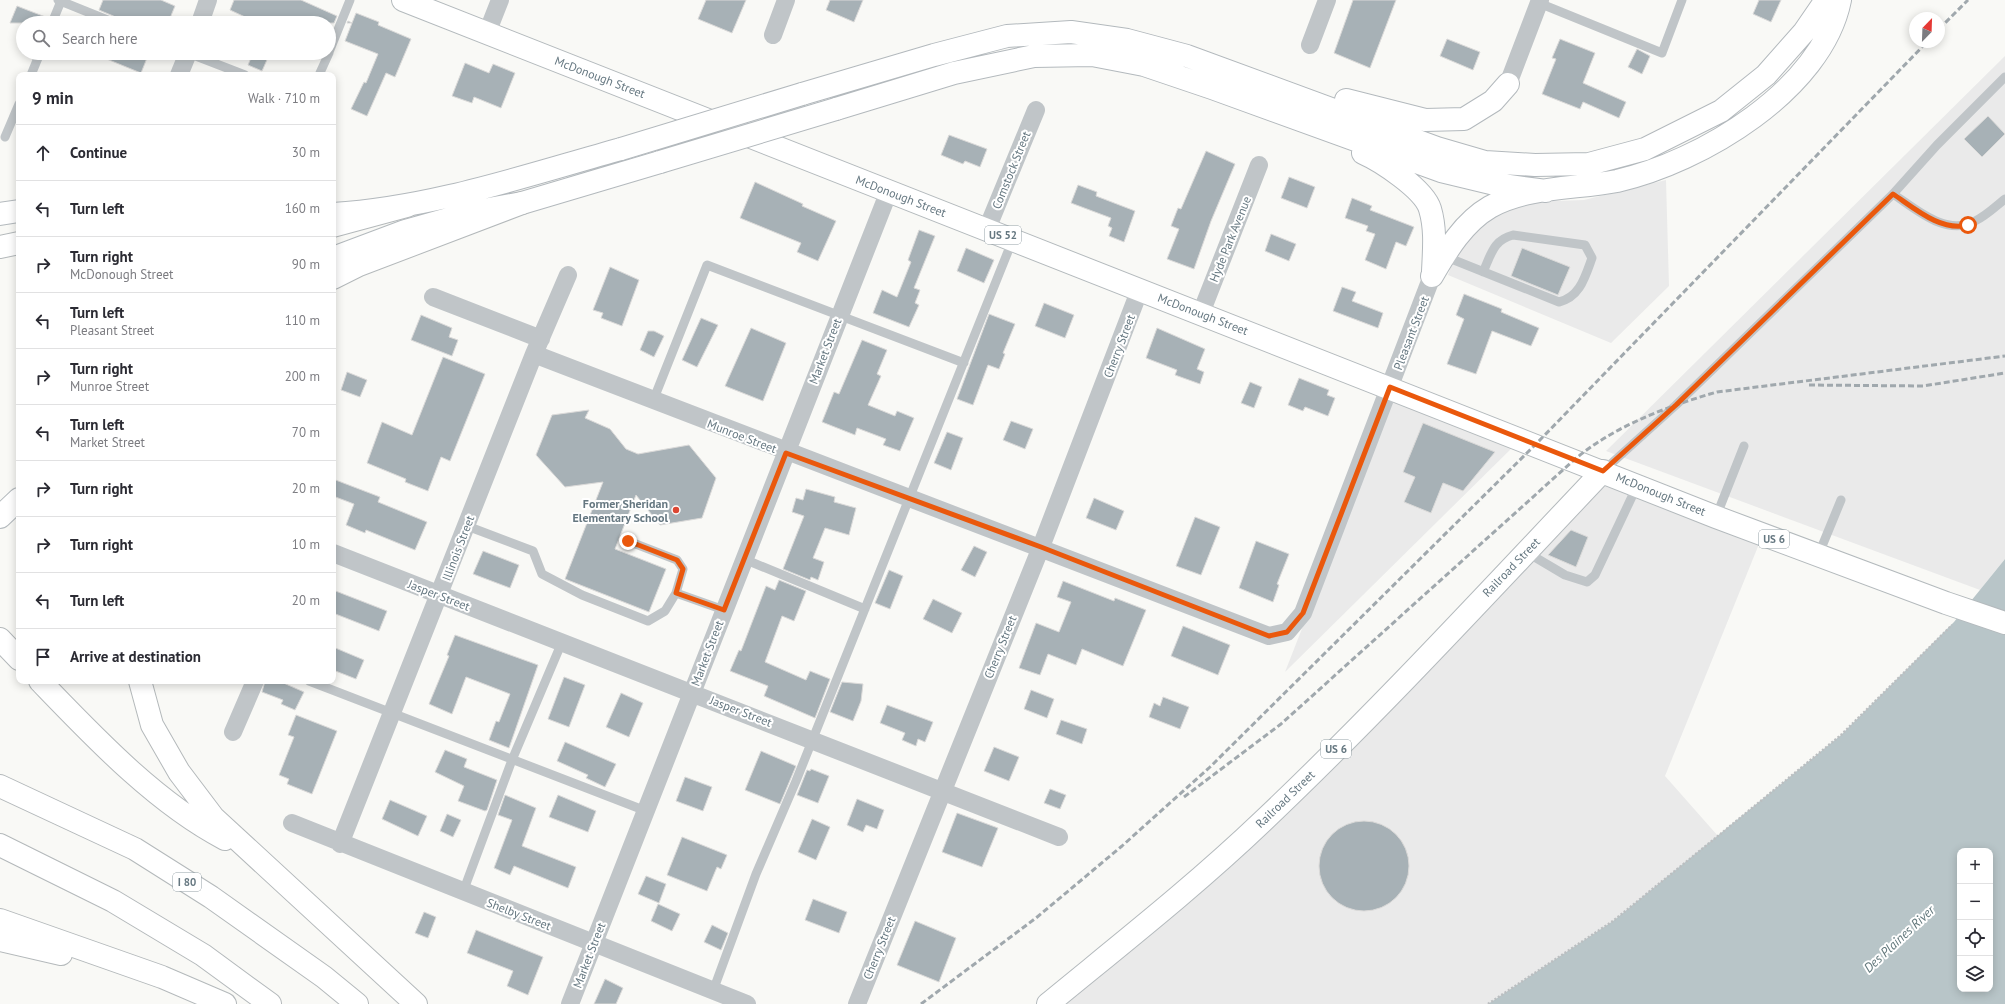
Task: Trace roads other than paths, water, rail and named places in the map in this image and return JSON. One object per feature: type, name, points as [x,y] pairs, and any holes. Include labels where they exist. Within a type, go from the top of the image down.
[{"type":"main road","name":"McDonough Street","points":[[403,0],[1818,556],[1950,613],[2005,623]]},
{"type":"main road","points":[[1188,56],[1437,148],[1485,162],[1535,165],[1589,164],[1645,149],[1721,112],[1766,75],[1804,32],[1826,0]]},
{"type":"main road","points":[[1432,276],[1449,245],[1490,207],[1517,196],[1618,180],[1668,165],[1731,134],[1781,96],[1819,51],[1837,14],[1840,0]]},
{"type":"main road","points":[[336,225],[473,190],[621,149],[934,55],[1007,36],[1070,32],[1127,40],[1360,104],[1425,120],[1464,118],[1493,101],[1508,84]]},
{"type":"main road","points":[[336,276],[359,265],[522,203],[954,73],[1034,56],[1092,55],[1144,65],[1269,108],[1441,171],[1495,184],[1546,191]]},
{"type":"main road","points":[[1269,108],[1372,157],[1410,183],[1430,207],[1434,229],[1432,276]]},
{"type":"main road","points":[[336,257],[405,231],[473,212],[522,203]]},
{"type":"main road","points":[[336,214],[407,206]]},
{"type":"main road","points":[[0,214],[16,211]]},
{"type":"main road","points":[[0,247],[16,244]]},
{"type":"main road","name":"Railroad Street","points":[[1048,1004],[1179,897],[1263,821],[1366,720],[1603,471]]},
{"type":"main road","points":[[0,517],[16,502]]},
{"type":"main road","points":[[0,639],[16,656]]},
{"type":"main road","points":[[43,684],[82,725],[164,800],[204,828],[247,850]]},
{"type":"main road","points":[[141,684],[152,725],[179,772],[213,817],[247,850],[416,1004]]},
{"type":"main road","name":"I 80","points":[[0,786],[135,849],[217,901],[324,977],[357,1004]]},
{"type":"main road","points":[[0,845],[113,901],[203,955],[270,1004]]},
{"type":"main road","points":[[0,920],[162,977],[225,1004]]},
{"type":"main road","points":[[0,940],[162,977]]},
{"type":"street","points":[[202,16],[208,0]]},
{"type":"street","points":[[487,33],[500,0]]},
{"type":"street","points":[[773,35],[786,0]]},
{"type":"street","points":[[1310,44],[1328,0]]},
{"type":"street","points":[[1508,84],[1540,2]]},
{"type":"street","points":[[180,72],[185,60]]},
{"type":"street","name":"Comstock Street","points":[[987,229],[1036,110]]},
{"type":"street","name":"Hyde Park Avenue","points":[[1200,313],[1259,165]]},
{"type":"street","name":"Market Street","points":[[570,1004],[888,191]]},
{"type":"street","name":"Illinois Street","points":[[340,844],[538,346],[568,275]]},
{"type":"street","name":"Pleasant Street","points":[[1287,632],[1303,613],[1432,276]]},
{"type":"street","name":"Cherry Street","points":[[857,1004],[1041,547],[1140,290]]},
{"type":"street","name":"Munroe Street","points":[[433,297],[653,401],[786,453],[1041,547],[1269,636],[1287,632]]},
{"type":"street","name":"Jasper Street","points":[[336,554],[692,692],[1059,837]]},
{"type":"street","points":[[233,732],[254,684]]},
{"type":"street","name":"Shelby Street","points":[[292,823],[340,844],[747,1004]]},
{"type":"lane","points":[[336,35],[350,0]]},
{"type":"lane","points":[[1540,2],[1662,53],[1682,0]]},
{"type":"lane","points":[[54,16],[59,1],[97,16]]},
{"type":"lane","points":[[32,72],[37,60]]},
{"type":"lane","points":[[206,60],[237,72]]},
{"type":"lane","points":[[320,72],[326,60]]},
{"type":"lane","points":[[1603,471],[1676,405],[1893,194],[1937,145],[2005,77]]},
{"type":"lane","points":[[5,137],[16,111]]},
{"type":"lane","points":[[1893,194],[1927,217],[1944,224],[1962,226],[1976,221],[2005,199]]},
{"type":"lane","points":[[1444,256],[1483,272],[1560,302],[1571,299],[1583,282],[1592,258],[1585,245],[1513,235],[1503,237],[1495,245],[1483,272]]},
{"type":"lane","points":[[713,991],[756,874],[910,499],[1013,240]]},
{"type":"lane","points":[[653,401],[707,265],[964,363]]},
{"type":"lane","points":[[1716,517],[1744,446]]},
{"type":"lane","points":[[1526,552],[1565,575],[1587,582],[1595,575],[1638,485]]},
{"type":"lane","points":[[1818,556],[1841,500]]},
{"type":"lane","points":[[467,526],[532,551],[542,574],[582,595],[648,621],[665,611],[676,593],[683,569],[677,560],[628,541]]},
{"type":"lane","points":[[744,559],[865,608]]},
{"type":"lane","points":[[676,593],[724,610]]},
{"type":"lane","points":[[463,892],[512,760],[562,642]]},
{"type":"lane","points":[[317,684],[646,810]]},
{"type":"water","name":"Des Plaines River","points":[[2005,559],[2005,1004],[1488,1004],[1613,921],[1841,735],[1954,622]]},
{"type":"railway","points":[[1945,23],[1968,0]]},
{"type":"railway","points":[[921,1004],[1036,918],[1122,846],[1210,767],[1536,444],[1921,48]]},
{"type":"railway","points":[[1184,797],[1281,724],[1574,460],[1606,437],[1624,427],[1642,418],[1717,392],[2005,356]]},
{"type":"railway","points":[[1809,385],[1923,386],[2005,373]]},
{"type":"place","name":"Former Sheridan Elementary School","points":[[676,510]]}]
